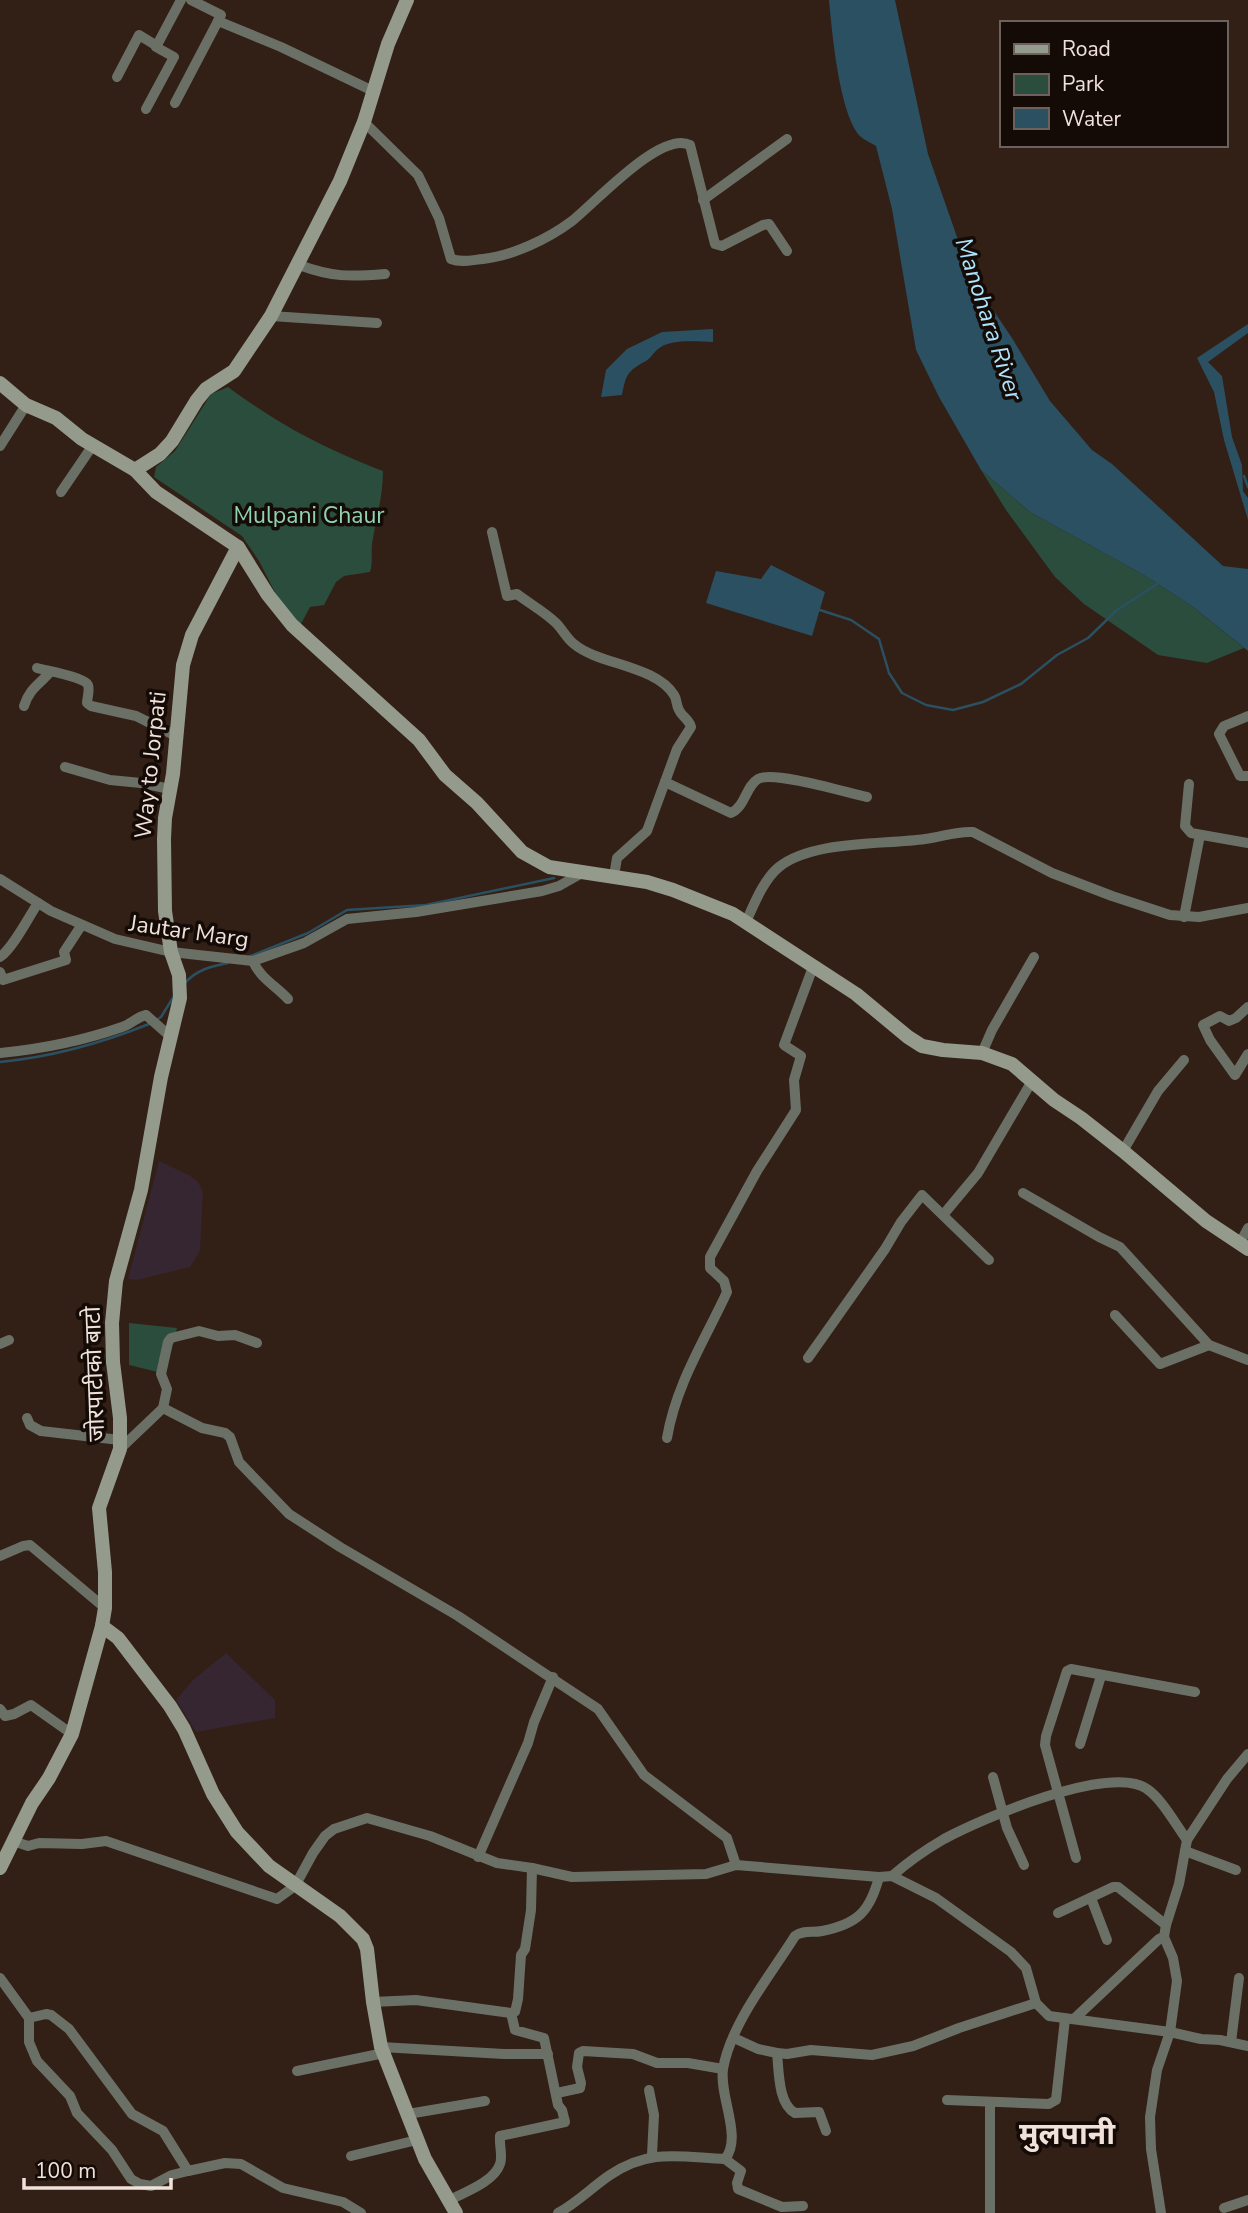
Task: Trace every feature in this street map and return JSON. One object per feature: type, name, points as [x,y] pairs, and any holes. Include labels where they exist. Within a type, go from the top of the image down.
[{"type":"street","points":[[157,46],[181,0]]},
{"type":"street","points":[[175,103],[221,15],[191,0]]},
{"type":"street","points":[[135,470],[160,454],[172,441],[206,389],[234,371],[271,316],[340,181],[364,122],[388,44],[407,0]]},
{"type":"street","points":[[218,21],[281,47],[373,91]]},
{"type":"street","points":[[117,77],[139,35],[174,57],[146,109]]},
{"type":"street","points":[[364,122],[418,175],[439,218],[451,259],[457,262],[496,258],[533,243],[570,222],[650,154],[672,143],[683,142],[690,145],[715,244],[730,244],[769,224],[787,251]]},
{"type":"street","points":[[703,200],[787,139]]},
{"type":"street","points":[[299,265],[339,276],[385,274]]},
{"type":"street","points":[[271,316],[377,323]]},
{"type":"street","points":[[0,383],[26,405],[56,418],[93,445],[135,470],[156,492],[238,547],[268,595],[292,625],[419,740],[445,775],[477,803],[522,852],[549,867],[614,876],[673,890],[733,914],[856,994],[908,1037],[922,1045],[943,1050],[982,1053],[1012,1064],[1123,1151],[1206,1221],[1244,1246],[1248,1228]]},
{"type":"street","points":[[0,446],[26,405]]},
{"type":"street","points":[[61,492],[93,445]]},
{"type":"street","points":[[492,532],[507,596],[517,594],[555,622],[573,644],[594,657],[622,663],[667,687],[675,696],[679,711],[690,722],[691,727],[677,749],[647,831],[617,858],[614,876]]},
{"type":"street","name":"Way to Jorpati","points":[[180,998],[179,975],[171,951],[165,911],[163,839],[183,665],[192,635],[238,547]]},
{"type":"street","points":[[37,668],[86,683],[89,687],[87,703],[91,706],[136,716],[176,736]]},
{"type":"street","points":[[24,706],[34,685],[50,672]]},
{"type":"street","points":[[1248,716],[1224,726],[1219,734],[1240,776],[1248,776]]},
{"type":"street","points":[[65,767],[110,780],[170,789]]},
{"type":"street","points":[[665,782],[731,813],[736,810],[753,783],[765,777],[823,785],[867,797]]},
{"type":"street","points":[[1189,784],[1185,826],[1191,833],[1248,844]]},
{"type":"street","points":[[746,922],[769,877],[780,866],[797,858],[822,849],[929,839],[959,832],[973,832],[1035,865],[1112,896],[1184,918],[1222,915],[1248,908]]},
{"type":"street","points":[[1184,918],[1200,835]]},
{"type":"street","name":"Jautar Marg","points":[[0,878],[38,903],[81,926],[115,939],[171,951],[253,961],[304,943],[347,919],[416,912],[542,891],[559,887],[582,873]]},
{"type":"street","points":[[0,957],[9,950],[38,903]]},
{"type":"street","points":[[0,972],[3,980],[66,960],[64,952],[81,926]]},
{"type":"street","points":[[982,1053],[992,1030],[1034,957]]},
{"type":"street","points":[[253,961],[261,975],[288,999]]},
{"type":"street","points":[[667,1438],[671,1413],[694,1355],[727,1292],[724,1281],[710,1268],[710,1257],[757,1171],[796,1110],[794,1080],[801,1056],[785,1045],[813,967]]},
{"type":"street","name":"जोरपाटीको बाटो","points":[[102,1626],[105,1572],[99,1508],[120,1444],[112,1323],[116,1281],[141,1190],[161,1077],[180,998]]},
{"type":"street","points":[[1248,1007],[1236,1018],[1228,1021],[1220,1016],[1203,1025],[1210,1041],[1236,1076],[1248,1054]]},
{"type":"street","points":[[0,1053],[30,1051],[63,1044],[127,1026],[142,1015],[154,1021],[172,1038]]},
{"type":"street","points":[[1123,1151],[1158,1091],[1184,1060]]},
{"type":"street","points":[[943,1215],[978,1173],[1032,1081]]},
{"type":"street","points":[[1023,1193],[1120,1247],[1209,1345],[1248,1360]]},
{"type":"street","points":[[808,1358],[922,1195],[989,1260]]},
{"type":"street","points":[[1115,1315],[1160,1364],[1209,1345]]},
{"type":"street","points":[[27,1418],[30,1425],[41,1431],[120,1444],[163,1408],[167,1389],[161,1374],[171,1338],[200,1331],[218,1336],[235,1335],[257,1343]]},
{"type":"street","points":[[163,1408],[230,1437],[239,1462],[289,1514],[458,1616],[598,1709],[644,1775],[727,1838],[736,1866]]},
{"type":"street","points":[[0,1556],[30,1545],[105,1608]]},
{"type":"street","points":[[1,1861],[72,1734],[102,1626],[118,1637],[170,1706],[184,1729],[213,1794],[237,1832],[268,1866],[340,1916],[357,1930],[363,1939],[367,1949],[373,2002],[383,2050],[425,2159],[453,2206],[498,2168],[501,2163],[500,2136],[565,2122],[558,2105],[544,2038],[515,2030],[511,2013]]},
{"type":"street","points":[[1076,1858],[1045,1745],[1067,1671],[1072,1669],[1195,1692]]},
{"type":"street","points":[[1080,1745],[1101,1676]]},
{"type":"street","points":[[478,1857],[528,1743],[553,1677]]},
{"type":"street","points":[[0,1709],[5,1716],[31,1705],[72,1734]]},
{"type":"street","points":[[1161,2213],[1151,2148],[1150,2117],[1157,2070],[1170,2032],[1176,1968],[1164,1937],[1166,1925],[1179,1884],[1186,1845],[1227,1779],[1248,1754]]},
{"type":"street","points":[[993,1776],[1002,1812],[1024,1866]]},
{"type":"street","points":[[13,1840],[28,1846],[39,1843],[82,1844],[106,1841],[277,1899],[295,1886],[325,1836],[334,1829],[367,1818],[430,1836],[497,1863],[572,1877],[706,1874],[736,1866],[880,1878],[891,1876],[944,1840],[1002,1812],[1109,1781],[1147,1788],[1186,1845],[1236,1870]]},
{"type":"street","points":[[511,2013],[514,2012],[518,1999],[521,1955],[525,1949],[531,1910],[532,1868]]},
{"type":"street","points":[[891,1876],[936,1898],[1012,1952],[1026,1968],[1036,2003],[1049,2016],[1170,2032],[1248,2046]]},
{"type":"street","points":[[725,2159],[730,2153],[732,2137],[722,2092],[723,2069],[744,2012],[798,1933],[830,1929],[853,1920],[869,1907],[880,1878]]},
{"type":"street","points":[[1058,1913],[1118,1887],[1166,1925]]},
{"type":"street","points":[[1091,1898],[1108,1940]]},
{"type":"street","points":[[947,2100],[1049,2104],[1056,2101],[1070,2019],[1164,1937]]},
{"type":"street","points":[[0,1978],[29,2018],[29,2042],[37,2061],[70,2096],[77,2113],[112,2150],[131,2179],[151,2186],[172,2175],[188,2171],[225,2163],[241,2164],[283,2188],[343,2202],[360,2213]]},
{"type":"street","points":[[1231,2042],[1239,1978]]},
{"type":"street","points":[[373,2002],[416,2000],[511,2013]]},
{"type":"street","points":[[734,2038],[758,2049],[777,2053],[811,2050],[872,2055],[939,2037],[1036,2003]]},
{"type":"street","points":[[29,2018],[51,2015],[69,2029],[132,2114],[163,2131],[188,2171]]},
{"type":"street","points":[[297,2071],[383,2050],[548,2054]]},
{"type":"street","points":[[557,2093],[580,2088],[577,2062],[579,2053],[583,2052],[633,2054],[657,2063],[688,2063],[723,2069]]},
{"type":"street","points":[[777,2053],[781,2087],[788,2106],[795,2113],[819,2112],[826,2131]]},
{"type":"street","points":[[649,2090],[654,2115],[652,2155]]},
{"type":"street","points":[[408,2114],[485,2101]]},
{"type":"street","points":[[990,2102],[990,2213]]},
{"type":"street","points":[[351,2156],[417,2140]]},
{"type":"street","points":[[558,2213],[610,2175],[652,2155],[725,2159],[741,2172],[738,2189],[782,2207],[803,2206]]},
{"type":"street","points":[[1224,2208],[1248,2200]]},
{"type":"shaded area","points":[[159,1161],[189,1175],[198,1182],[203,1192],[200,1251],[190,1267],[137,1280],[128,1279]]},
{"type":"shaded area","points":[[226,1653],[275,1700],[275,1718],[196,1732],[176,1700],[193,1680]]},
{"type":"green space","name":"Mulpani Chaur","points":[[228,387],[302,435],[383,471],[370,572],[344,576],[336,582],[324,605],[310,607],[300,626],[283,608],[259,561],[242,536],[154,477],[156,467],[175,451],[211,394]]},
{"type":"green space","points":[[981,470],[1030,512],[1142,574],[1192,606],[1244,648],[1207,663],[1158,655],[1084,604],[1055,577],[1006,510]]},
{"type":"green space","points":[[129,1323],[177,1328],[166,1374],[129,1365]]},
{"type":"water","name":"Manohara River","points":[[829,0],[895,0],[928,154],[971,277],[1050,401],[1092,450],[1112,464],[1223,566],[1248,569],[1248,651],[1192,606],[1142,574],[1030,512],[981,470],[939,397],[916,350],[892,209],[876,146],[858,134],[846,107],[841,89]]},
{"type":"water","points":[[1248,324],[1248,333],[1208,362],[1222,376],[1232,437],[1242,465],[1243,491],[1248,498],[1248,520],[1224,440],[1214,392],[1197,358]]},
{"type":"water","points":[[713,329],[713,342],[677,342],[658,349],[628,374],[622,395],[601,397],[606,370],[627,349],[662,332]]},
{"type":"water","points":[[771,565],[825,592],[812,636],[706,603],[716,571],[761,579]]},
{"type":"waterway","points":[[1244,476],[1248,487]]},
{"type":"waterway","points":[[820,610],[851,620],[879,639],[889,673],[902,693],[926,705],[953,710],[983,702],[1021,684],[1057,655],[1088,638],[1117,610],[1160,582]]},
{"type":"waterway","points":[[248,957],[308,933],[347,910],[426,905],[554,878]]},
{"type":"waterway","points":[[185,983],[199,972],[228,963]]},
{"type":"waterway","points":[[155,1021],[161,1017],[174,996]]},
{"type":"waterway","points":[[0,1062],[76,1048],[149,1024]]},
{"type":"district","name":"मुलपानी","points":[[1067,2134]]}]
